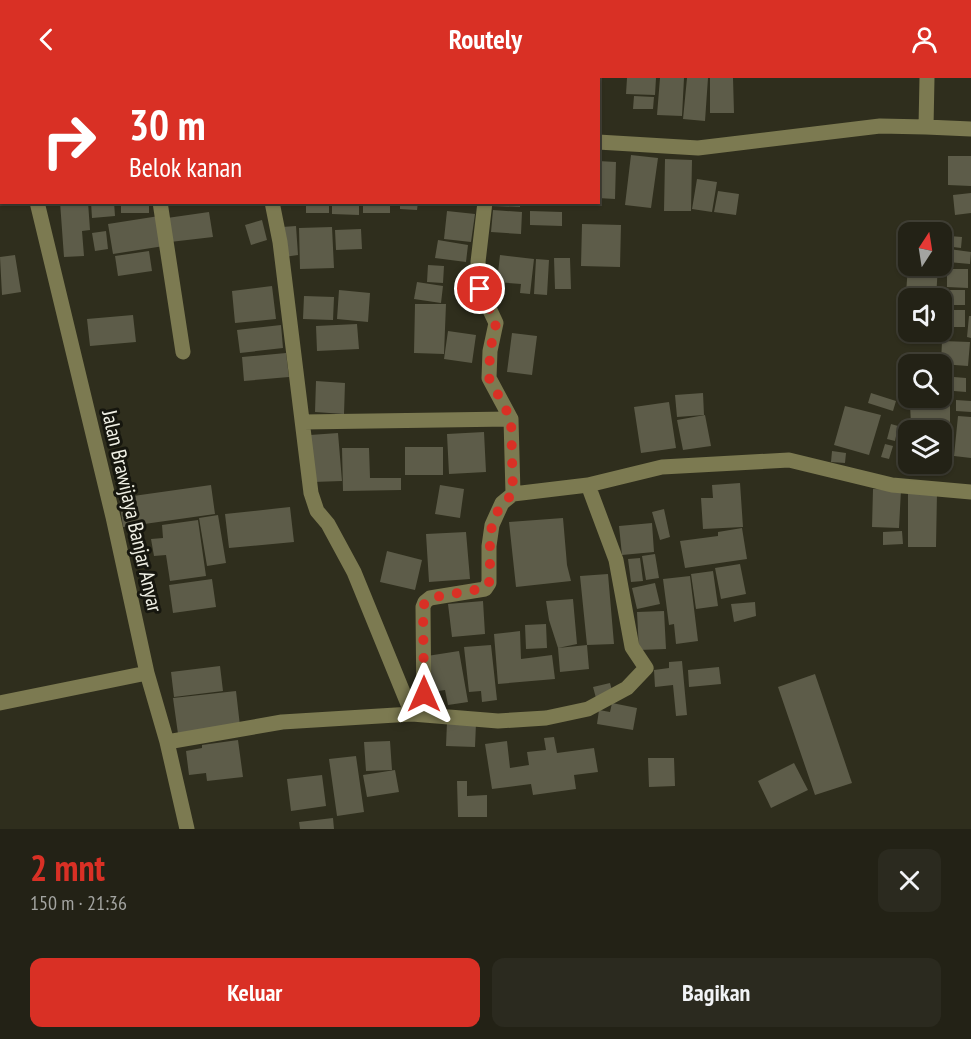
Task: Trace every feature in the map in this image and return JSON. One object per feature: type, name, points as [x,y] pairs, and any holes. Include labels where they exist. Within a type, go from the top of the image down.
[{"type":"street","points":[[926,127],[927,78]]},
{"type":"street","points":[[600,142],[698,148],[880,126],[971,129]]},
{"type":"street","name":"Jalan Brawijaya Banjar Anyar","points":[[37,204],[113,517],[147,673],[167,742],[187,829]]},
{"type":"street","points":[[160,204],[183,352]]},
{"type":"street","points":[[272,204],[280,242],[310,494],[317,511],[328,524],[354,572],[418,714]]},
{"type":"street","points":[[485,204],[478,261],[480,289],[496,323],[490,351],[489,378],[511,419],[513,494]]},
{"type":"street","points":[[303,422],[511,419]]},
{"type":"street","points":[[418,714],[425,602],[430,598],[485,588],[489,583],[489,546],[492,525],[502,503],[513,494],[588,484],[662,467],[789,460],[892,485],[971,492]]},
{"type":"street","points":[[167,742],[282,722],[418,714],[498,721],[546,718],[588,709],[627,688],[646,668],[632,647],[616,560],[588,484]]},
{"type":"street","points":[[0,703],[147,673]]},
{"type":"building","points":[[627,78],[656,78],[655,95],[626,94]]},
{"type":"building","points":[[660,78],[684,78],[682,116],[657,115]]},
{"type":"building","points":[[687,78],[708,78],[705,121],[683,119]]},
{"type":"building","points":[[710,78],[733,78],[734,113],[710,113]]},
{"type":"building","points":[[634,96],[654,97],[653,109],[633,109]]},
{"type":"building","points":[[631,155],[658,158],[651,208],[625,205]]},
{"type":"building","points":[[948,156],[971,156],[971,186],[948,185]]},
{"type":"building","points":[[665,159],[692,160],[691,211],[664,211]]},
{"type":"building","points":[[600,161],[616,162],[615,199],[600,198]]},
{"type":"building","points":[[697,179],[717,182],[712,212],[692,209]]},
{"type":"building","points":[[718,191],[739,194],[736,215],[714,212]]},
{"type":"building","points":[[971,193],[971,213],[955,215],[953,195]]},
{"type":"building","points":[[60,204],[88,204],[90,230],[82,231],[84,256],[64,257]]},
{"type":"building","points":[[91,204],[114,204],[115,216],[92,218]]},
{"type":"building","points":[[121,204],[149,204],[149,213],[121,213]]},
{"type":"building","points":[[306,204],[329,204],[329,213],[306,213]]},
{"type":"building","points":[[332,204],[359,204],[359,215],[332,214]]},
{"type":"building","points":[[363,204],[390,204],[390,213],[363,213]]},
{"type":"building","points":[[400,204],[418,204],[417,210],[400,209]]},
{"type":"building","points":[[490,204],[520,204],[520,207],[490,206]]},
{"type":"building","points":[[493,210],[522,212],[521,234],[491,232]]},
{"type":"building","points":[[447,211],[475,214],[471,242],[444,239]]},
{"type":"building","points":[[530,211],[562,212],[562,226],[530,225]]},
{"type":"building","points":[[209,212],[213,237],[170,242],[167,218]]},
{"type":"building","points":[[159,216],[164,246],[113,254],[108,224]]},
{"type":"building","points":[[262,220],[267,240],[251,245],[245,225]]},
{"type":"building","points":[[582,224],[621,225],[620,267],[581,266]]},
{"type":"building","points":[[296,226],[298,255],[284,257],[282,227]]},
{"type":"building","points":[[332,227],[334,268],[300,269],[299,228]]},
{"type":"building","points":[[361,229],[362,249],[336,250],[335,230]]},
{"type":"building","points":[[106,231],[108,249],[95,251],[92,233]]},
{"type":"building","points":[[952,236],[962,237],[961,248],[952,247]]},
{"type":"building","points":[[438,240],[468,245],[466,262],[435,258]]},
{"type":"building","points":[[952,249],[971,252],[970,264],[952,262]]},
{"type":"building","points":[[149,251],[152,271],[118,276],[115,256]]},
{"type":"building","points":[[15,255],[21,292],[2,295],[0,257]]},
{"type":"building","points":[[500,255],[534,259],[530,294],[520,293],[521,284],[497,282]]},
{"type":"building","points":[[554,258],[570,258],[571,289],[555,289]]},
{"type":"building","points":[[536,259],[549,260],[547,295],[534,294]]},
{"type":"building","points":[[428,265],[444,266],[443,283],[427,282]]},
{"type":"building","points":[[952,269],[968,269],[968,288],[947,287],[947,276],[952,276]]},
{"type":"building","points":[[907,276],[937,276],[937,288],[906,288]]},
{"type":"building","points":[[417,282],[443,286],[441,303],[414,299]]},
{"type":"building","points":[[272,286],[276,319],[235,323],[232,291]]},
{"type":"building","points":[[339,290],[370,293],[368,322],[337,319]]},
{"type":"building","points":[[952,290],[965,290],[965,305],[952,305]]},
{"type":"building","points":[[304,296],[334,297],[333,320],[303,319]]},
{"type":"building","points":[[415,304],[446,304],[444,354],[414,353]]},
{"type":"building","points":[[952,310],[965,310],[965,327],[952,327]]},
{"type":"building","points":[[133,315],[136,342],[90,346],[87,319]]},
{"type":"building","points":[[969,316],[971,316],[971,338],[967,337]]},
{"type":"building","points":[[357,324],[359,349],[317,351],[316,326]]},
{"type":"building","points":[[281,325],[283,348],[240,353],[237,330]]},
{"type":"building","points":[[448,331],[476,335],[472,363],[444,359]]},
{"type":"building","points":[[512,333],[537,336],[532,375],[507,372]]},
{"type":"building","points":[[942,342],[970,342],[968,366],[952,365],[952,354],[941,354]]},
{"type":"building","points":[[286,353],[289,377],[244,381],[242,357]]},
{"type":"building","points":[[952,377],[966,378],[966,392],[952,391]]},
{"type":"building","points":[[316,381],[345,383],[344,414],[315,412]]},
{"type":"building","points":[[703,393],[704,415],[677,417],[675,395]]},
{"type":"building","points":[[871,393],[896,401],[893,411],[868,403]]},
{"type":"building","points":[[956,400],[971,401],[971,412],[956,411]]},
{"type":"building","points":[[669,402],[676,448],[641,453],[634,407]]},
{"type":"building","points":[[845,406],[881,415],[869,455],[834,445]]},
{"type":"building","points":[[910,408],[950,408],[950,420],[911,420]]},
{"type":"building","points":[[705,415],[711,446],[683,450],[677,420]]},
{"type":"building","points":[[958,416],[971,417],[971,458],[954,456]]},
{"type":"building","points":[[891,424],[898,426],[895,441],[887,439]]},
{"type":"building","points":[[484,432],[486,472],[449,474],[447,434]]},
{"type":"building","points":[[338,433],[342,481],[313,482],[310,435]]},
{"type":"building","points":[[885,444],[893,446],[889,459],[881,457]]},
{"type":"building","points":[[405,447],[443,447],[443,475],[405,475]]},
{"type":"building","points":[[342,448],[369,448],[370,478],[401,478],[401,490],[343,491]]},
{"type":"building","points":[[832,451],[846,453],[845,463],[831,462]]},
{"type":"building","points":[[740,483],[743,527],[703,529],[701,498],[713,498],[712,485]]},
{"type":"building","points":[[211,485],[215,514],[123,527],[119,498]]},
{"type":"building","points":[[440,485],[464,489],[460,518],[435,514]]},
{"type":"building","points":[[873,489],[901,490],[899,528],[872,527]]},
{"type":"building","points":[[908,492],[937,492],[936,547],[908,547]]},
{"type":"building","points":[[290,507],[294,542],[229,548],[225,514]]},
{"type":"building","points":[[664,509],[670,537],[660,540],[652,512]]},
{"type":"building","points":[[218,515],[226,563],[207,566],[199,518]]},
{"type":"building","points":[[563,518],[567,565],[571,581],[516,587],[509,522]]},
{"type":"building","points":[[198,520],[206,576],[170,581],[166,555],[154,556],[151,539],[163,538],[162,525]]},
{"type":"building","points":[[652,523],[654,552],[622,555],[619,526]]},
{"type":"building","points":[[742,528],[747,559],[685,568],[680,541],[718,536],[718,532]]},
{"type":"building","points":[[902,531],[903,544],[883,545],[883,532]]},
{"type":"building","points":[[466,532],[470,579],[429,582],[426,534]]},
{"type":"building","points":[[387,551],[422,560],[415,590],[380,582]]},
{"type":"building","points":[[655,554],[659,578],[646,580],[642,556]]},
{"type":"building","points":[[640,558],[643,581],[631,582],[628,559]]},
{"type":"building","points":[[740,564],[746,594],[721,599],[715,568]]},
{"type":"building","points":[[713,571],[718,606],[696,609],[691,574]]},
{"type":"building","points":[[608,574],[614,644],[587,645],[580,576]]},
{"type":"building","points":[[690,576],[698,641],[676,644],[674,624],[669,625],[663,579]]},
{"type":"building","points":[[212,579],[216,607],[173,613],[169,585]]},
{"type":"building","points":[[655,583],[660,604],[637,609],[632,588]]},
{"type":"building","points":[[573,599],[577,644],[558,648],[546,601]]},
{"type":"building","points":[[483,601],[485,634],[452,637],[448,604]]},
{"type":"building","points":[[755,602],[756,616],[734,622],[731,604]]},
{"type":"building","points":[[664,611],[666,649],[639,650],[637,612]]},
{"type":"building","points":[[546,624],[547,648],[526,649],[525,625]]},
{"type":"building","points":[[520,631],[521,659],[552,655],[555,679],[498,684],[494,634]]},
{"type":"building","points":[[491,645],[497,700],[482,702],[481,691],[469,692],[464,647]]},
{"type":"building","points":[[587,645],[589,669],[560,672],[558,648]]},
{"type":"building","points":[[459,651],[468,702],[448,705],[445,690],[432,692],[427,656]]},
{"type":"building","points":[[682,661],[687,715],[676,716],[673,685],[655,687],[654,670],[669,668],[669,662]]},
{"type":"building","points":[[220,666],[223,691],[174,697],[171,672]]},
{"type":"building","points":[[719,667],[721,684],[689,687],[688,670]]},
{"type":"building","points":[[815,674],[852,783],[815,795],[778,687]]},
{"type":"building","points":[[610,683],[613,694],[596,698],[593,687]]},
{"type":"building","points":[[236,691],[240,726],[178,734],[173,698]]},
{"type":"building","points":[[612,703],[637,708],[633,730],[597,724],[599,710],[610,712]]},
{"type":"building","points":[[447,722],[476,723],[475,747],[446,746]]},
{"type":"building","points":[[554,737],[557,753],[594,748],[598,772],[574,775],[576,789],[533,795],[531,784],[492,789],[485,744],[507,741],[510,768],[529,765],[527,752],[546,750],[544,738]]},
{"type":"building","points":[[238,740],[243,777],[207,781],[206,773],[189,775],[186,751],[202,748],[202,745]]},
{"type":"building","points":[[390,741],[392,770],[366,771],[364,742]]},
{"type":"building","points":[[356,756],[364,812],[337,816],[329,759]]},
{"type":"building","points":[[648,758],[674,758],[675,786],[649,787]]},
{"type":"building","points":[[794,763],[808,790],[771,808],[758,781]]},
{"type":"building","points":[[395,770],[399,792],[367,797],[363,775]]},
{"type":"building","points":[[322,775],[326,806],[291,811],[287,779]]},
{"type":"building","points":[[457,781],[467,781],[467,796],[487,795],[487,817],[458,817]]},
{"type":"building","points":[[333,818],[334,829],[300,829],[299,822]]},
{"type":"route","points":[[424,694],[423,607],[425,602],[430,598],[485,588],[489,583],[489,546],[492,525],[502,503],[513,494],[511,419],[489,378],[490,351],[496,323],[480,289]]}]
